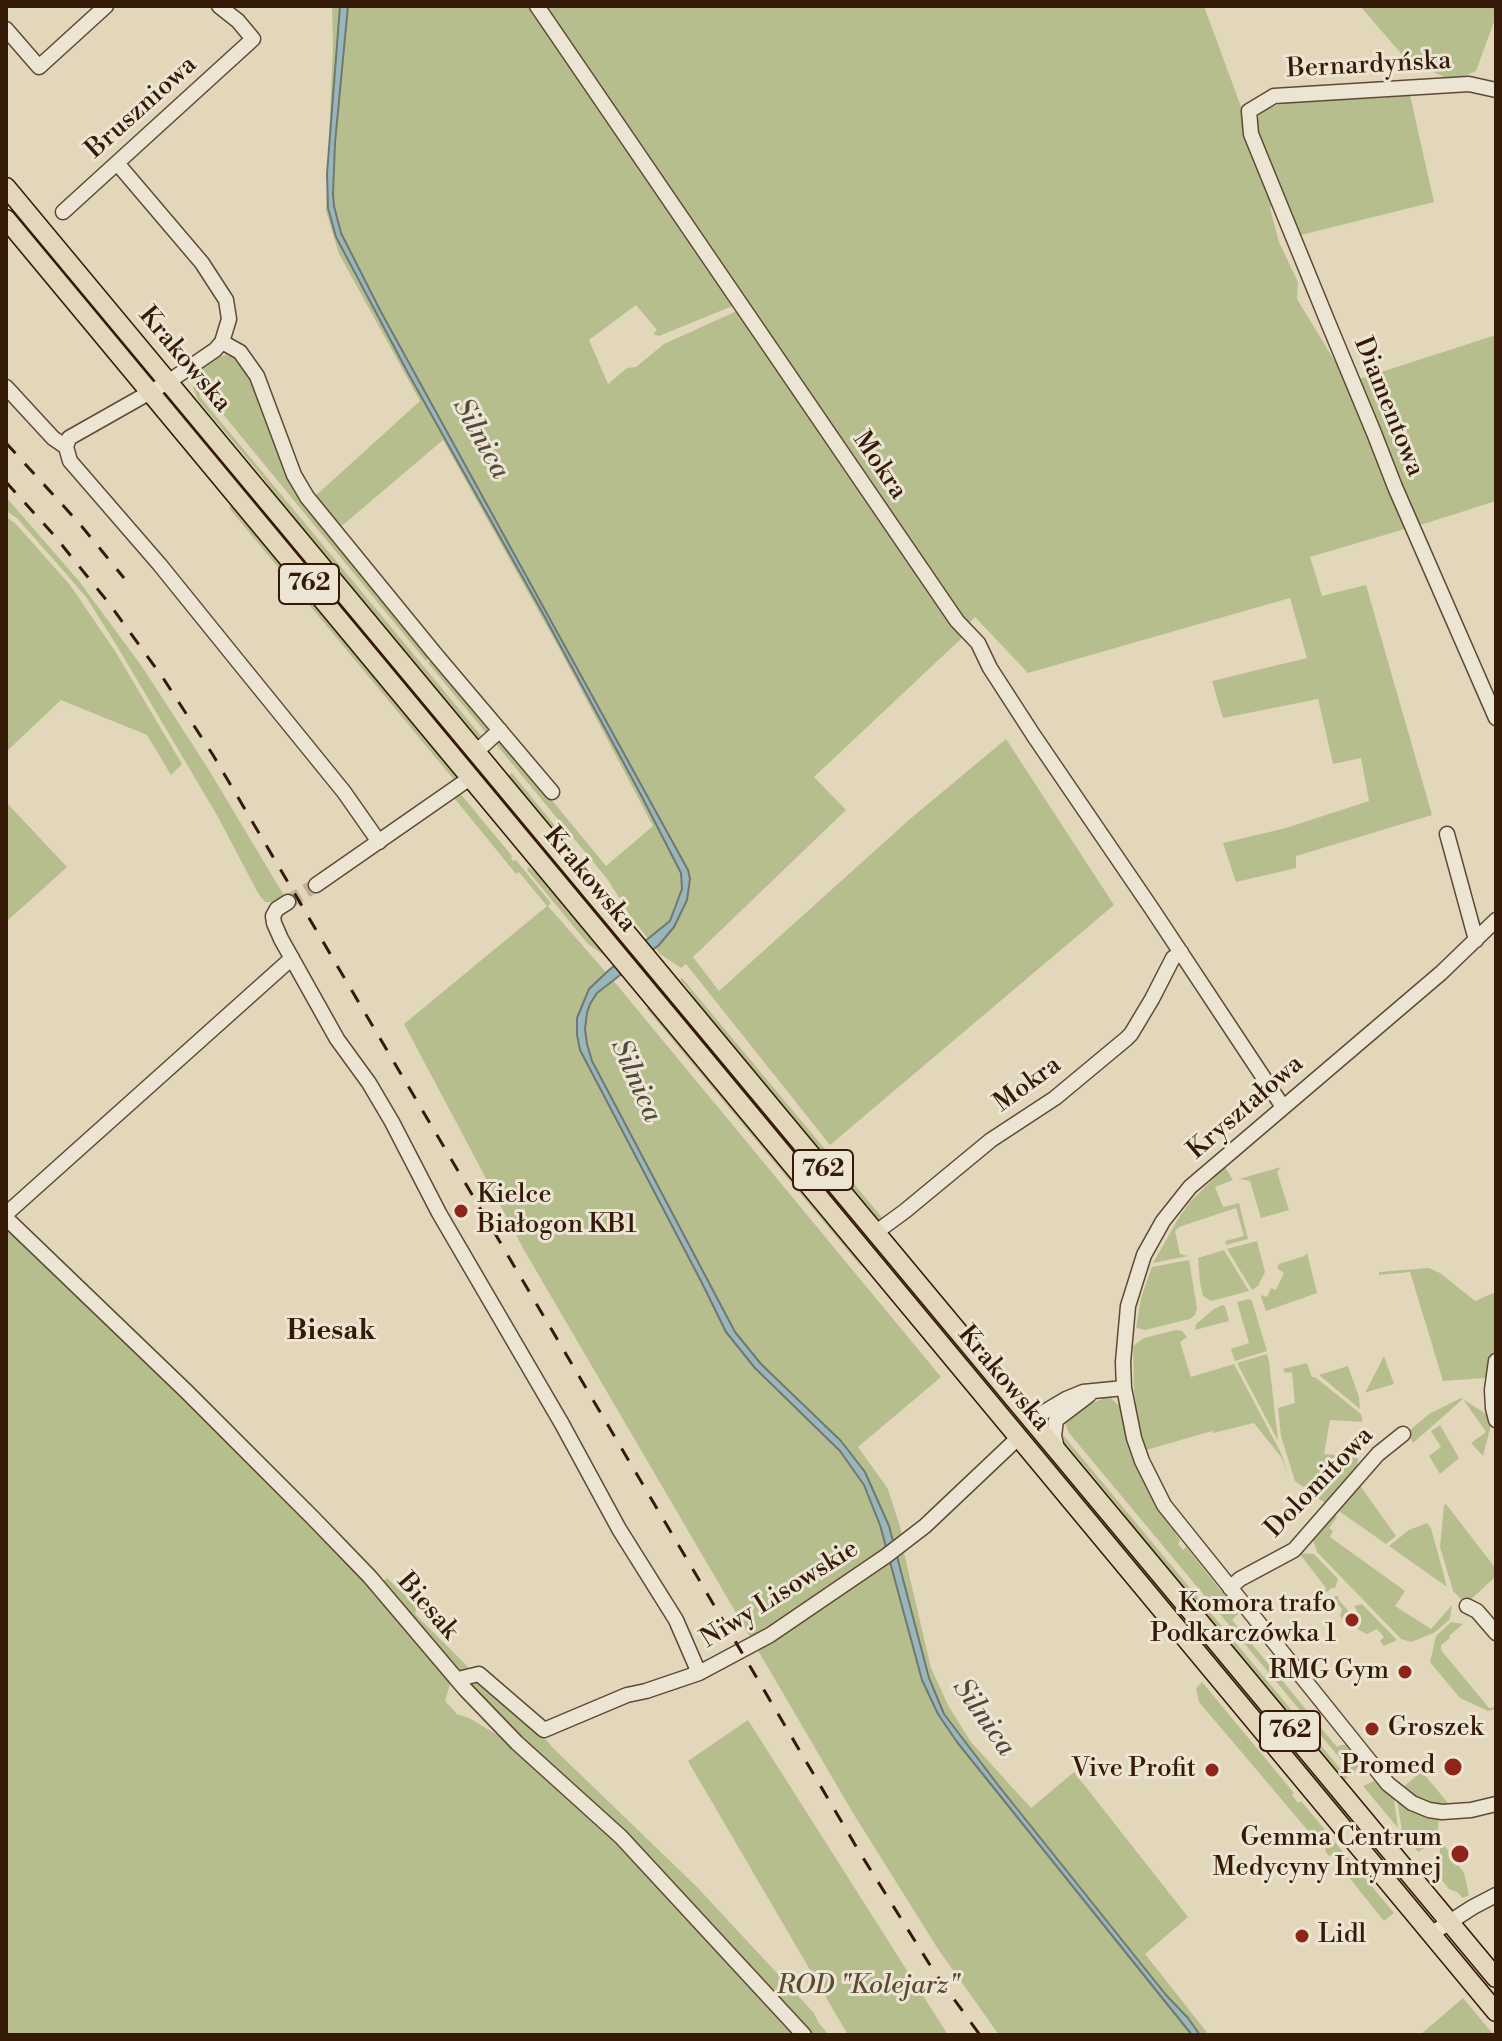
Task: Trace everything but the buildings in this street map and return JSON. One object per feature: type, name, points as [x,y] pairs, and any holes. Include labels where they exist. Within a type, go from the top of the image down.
[{"type":"main road","name":"Krakowska","points":[[6,187],[1496,1978]]},
{"type":"main road","name":"Krakowska","points":[[6,219],[1496,2012]]},
{"type":"street","points":[[6,29],[39,67],[106,6]]},
{"type":"street","name":"Bruszniowa","points":[[63,212],[253,39],[238,21],[219,6]]},
{"type":"street","name":"Mokra","points":[[537,6],[957,621],[978,643],[990,668],[1034,736],[1283,1107]]},
{"type":"street","name":"Bernardyńska","points":[[1249,111],[1274,96],[1469,84],[1496,90]]},
{"type":"street","name":"Diamentowa","points":[[1249,111],[1251,134],[1395,487],[1496,718]]},
{"type":"street","points":[[117,163],[202,263],[226,300],[229,319],[222,342],[215,350],[168,382],[69,438],[66,447],[70,461],[160,565],[344,792],[379,842]]},
{"type":"street","name":"Krakowska","points":[[222,342],[240,352],[257,376],[294,475],[307,497],[552,792]]},
{"type":"street","points":[[6,387],[53,438],[66,447]]},
{"type":"street","points":[[476,752],[500,730]]},
{"type":"street","points":[[316,885],[470,778]]},
{"type":"street","points":[[1447,834],[1476,940]]},
{"type":"street","points":[[288,902],[277,909],[273,919],[292,958],[337,1039],[392,1122],[439,1213],[562,1424],[619,1529],[676,1620],[699,1673]]},
{"type":"street","name":"Kryształowa","points":[[1496,920],[1441,973],[1190,1187],[1163,1221],[1144,1255],[1128,1306],[1123,1362],[1124,1388],[1134,1438],[1142,1461],[1173,1519],[1388,1784],[1418,1806],[1442,1812],[1496,1804]]},
{"type":"street","name":"Mokra","points":[[875,1233],[991,1140],[1055,1098],[1126,1039],[1152,999],[1173,958],[1181,952]]},
{"type":"street","points":[[6,1216],[292,958]]},
{"type":"street","name":"Biesak","points":[[6,1216],[289,1493],[370,1577],[517,1743],[621,1837],[804,2035]]},
{"type":"street","points":[[1496,1361],[1492,1400],[1496,1420]]},
{"type":"street","points":[[1026,1413],[1039,1415],[1074,1395],[1124,1388]]},
{"type":"street","points":[[1059,1454],[1054,1436],[1056,1420],[1093,1392]]},
{"type":"street","name":"Dolomitowa","points":[[1230,1588],[1240,1579],[1294,1550],[1378,1454],[1403,1434]]},
{"type":"street","name":"Niwy Lisowskie","points":[[458,1679],[479,1674],[544,1730],[627,1695],[699,1673],[770,1635],[892,1551],[925,1526],[1018,1438]]},
{"type":"street","points":[[1467,1606],[1477,1611],[1496,1633]]},
{"type":"street","points":[[1431,1934],[1496,1895]]},
{"type":"green space","points":[[332,6],[532,6],[735,305],[659,336],[653,334],[657,330],[636,305],[589,340],[608,384],[627,368],[636,367],[664,344],[739,310],[758,343],[964,636],[814,777],[846,810],[693,957],[719,991],[910,819],[1006,739],[1114,905],[830,1145],[686,964],[681,968],[660,954],[631,917],[608,880],[495,743],[505,743],[606,866],[653,826],[559,648],[443,440],[337,530],[312,499],[420,401],[339,254],[326,211]]},
{"type":"green space","points":[[543,6],[1204,6],[1276,202],[1270,208],[1279,242],[1298,282],[1297,299],[1347,381],[1408,528],[1310,557],[1322,596],[1366,585],[1432,815],[1296,856],[1296,868],[1236,882],[1223,843],[1286,828],[1369,801],[1361,758],[1333,764],[1318,699],[1223,718],[1212,681],[1307,658],[1290,598],[1028,673],[975,617],[966,626]]},
{"type":"green space","points":[[1360,6],[1496,6],[1496,16],[1476,71],[1452,81],[1405,58]]},
{"type":"green space","points":[[1408,92],[1434,202],[1301,235],[1259,134],[1257,120],[1260,112],[1282,103]]},
{"type":"green space","points":[[1496,335],[1496,501],[1417,526],[1356,380]]},
{"type":"green space","points":[[225,355],[246,364],[288,471],[433,655],[426,661],[208,396],[199,371]]},
{"type":"green space","points":[[194,379],[201,398],[483,738],[472,737],[296,525],[261,475],[198,400],[193,388]]},
{"type":"green space","points":[[180,415],[245,492],[285,533],[490,781],[485,786]]},
{"type":"green space","points":[[6,497],[79,581],[143,668],[288,902],[265,902],[258,893],[218,817],[86,597],[17,518],[6,511]]},
{"type":"green space","points":[[231,506],[253,528],[456,774],[455,781],[229,508]]},
{"type":"green space","points":[[6,517],[15,523],[70,585],[115,651],[182,764],[171,775],[147,735],[61,700],[6,752]]},
{"type":"green space","points":[[435,657],[489,729],[487,734],[428,663]]},
{"type":"green space","points":[[512,773],[582,862],[568,851],[506,777]]},
{"type":"green space","points":[[495,786],[627,945],[621,949],[490,791]]},
{"type":"green space","points":[[459,792],[513,861],[516,860],[551,903],[548,906],[941,1377],[858,1447],[888,1489],[901,1530],[931,1668],[949,1707],[971,1742],[1031,1808],[1074,1772],[1188,1917],[1145,1954],[1209,2035],[999,2035],[938,1949],[853,1813],[524,1250],[404,1024],[547,906],[519,872],[516,874],[454,798]]},
{"type":"green space","points":[[6,802],[67,867],[6,922]]},
{"type":"green space","points":[[529,867],[544,880],[608,958],[588,944],[528,871]]},
{"type":"green space","points":[[645,966],[1012,1407],[1010,1409],[1006,1412],[639,970]]},
{"type":"green space","points":[[682,978],[885,1221],[878,1222],[688,998],[690,991]]},
{"type":"green space","points":[[646,1008],[653,1009],[842,1236],[863,1269]]},
{"type":"green space","points":[[1225,1167],[1233,1180],[1215,1187],[1223,1207],[1239,1203],[1248,1239],[1226,1245],[1225,1241],[1244,1236],[1236,1208],[1179,1227],[1175,1231],[1180,1254],[1188,1256],[1153,1263],[1190,1202]]},
{"type":"green space","points":[[1281,1167],[1277,1172],[1289,1210],[1261,1218],[1250,1181],[1239,1179]]},
{"type":"green space","points":[[6,1226],[369,1582],[452,1678],[445,1701],[457,1714],[511,1743],[599,1821],[800,2035],[6,2035]]},
{"type":"green space","points":[[1257,1241],[1265,1272],[1258,1286],[1252,1290],[1227,1249]]},
{"type":"green space","points":[[1224,1250],[1249,1291],[1211,1301],[1203,1296],[1198,1258]]},
{"type":"green space","points":[[1307,1253],[1317,1293],[1266,1311],[1261,1297],[1267,1297],[1271,1288],[1276,1290],[1284,1273],[1277,1268],[1279,1264]]},
{"type":"green space","points":[[1189,1260],[1197,1308],[1195,1315],[1145,1330],[1136,1328],[1141,1298],[1152,1267]]},
{"type":"green space","points":[[1429,1268],[1475,1301],[1496,1292],[1496,1350],[1490,1375],[1485,1378],[1443,1381],[1410,1272],[1379,1275],[1379,1272]]},
{"type":"green space","points":[[1249,1299],[1267,1351],[1235,1361],[1231,1349],[1249,1343],[1237,1302]]},
{"type":"green space","points":[[1222,1305],[1229,1321],[1195,1330],[1196,1324]]},
{"type":"green space","points":[[1176,1330],[1187,1337],[1180,1342],[1191,1377],[1234,1364],[1281,1453],[1289,1477],[1281,1457],[1254,1423],[1212,1431],[1146,1450],[1134,1390],[1133,1346],[1144,1338]]},
{"type":"green space","points":[[1267,1354],[1269,1361],[1278,1441],[1237,1363]]},
{"type":"green space","points":[[1384,1356],[1394,1384],[1365,1393]]},
{"type":"green space","points":[[1307,1363],[1312,1377],[1361,1414],[1362,1418],[1362,1422],[1330,1420],[1324,1454],[1358,1457],[1357,1469],[1325,1503],[1295,1481],[1281,1436],[1278,1408],[1295,1403],[1292,1372],[1285,1373],[1283,1369]]},
{"type":"green space","points":[[1348,1366],[1359,1397],[1360,1409],[1319,1375]]},
{"type":"green space","points":[[1105,1398],[1122,1404],[1177,1531],[1178,1544],[1183,1550],[1186,1547],[1238,1612],[1232,1620],[1337,1747],[1346,1745],[1358,1760],[1359,1765],[1353,1774],[1069,1433],[1064,1421],[1082,1407]]},
{"type":"green space","points":[[1461,1398],[1413,1443],[1408,1432],[1429,1414]]},
{"type":"green space","points":[[1463,1399],[1491,1417],[1483,1456],[1471,1443],[1486,1432]]},
{"type":"green space","points":[[1016,1412],[1415,1890],[1412,1893],[1352,1821],[1318,1788],[1011,1415]]},
{"type":"green space","points":[[1440,1425],[1459,1458],[1440,1474],[1429,1456],[1441,1447],[1431,1431]]},
{"type":"green space","points":[[1058,1426],[1348,1778],[1345,1780],[1325,1762],[1146,1548],[1121,1510],[1061,1438]]},
{"type":"green space","points":[[1359,1484],[1396,1536],[1386,1544],[1336,1509]]},
{"type":"green space","points":[[1446,1504],[1496,1569],[1496,1576],[1466,1604],[1453,1591],[1440,1547]]},
{"type":"green space","points":[[1334,1514],[1337,1517],[1329,1528],[1333,1531],[1330,1537],[1405,1591],[1395,1606],[1431,1629],[1452,1605],[1450,1619],[1434,1633],[1411,1642],[1401,1639],[1317,1552],[1313,1540]]},
{"type":"green space","points":[[1427,1523],[1447,1587],[1389,1546],[1409,1530]]},
{"type":"green space","points":[[1299,1553],[1314,1554],[1338,1579],[1335,1588],[1324,1594],[1326,1588]]},
{"type":"green space","points":[[387,1578],[417,1607],[415,1614],[472,1671],[463,1673],[458,1670],[381,1583]]},
{"type":"green space","points":[[1335,1596],[1350,1613],[1357,1611],[1354,1606],[1362,1604],[1397,1640],[1384,1646],[1380,1641],[1384,1637],[1377,1629],[1367,1634],[1359,1630],[1354,1624],[1357,1620],[1353,1615],[1345,1622],[1340,1616],[1342,1609],[1332,1601]]},
{"type":"green space","points":[[1451,1622],[1463,1624],[1441,1645],[1441,1650],[1489,1708],[1496,1709],[1488,1711],[1460,1698],[1430,1662],[1436,1636]]},
{"type":"green space","points":[[479,1679],[539,1731],[697,1887],[814,2013],[829,2035],[809,2035],[471,1687],[472,1681]]},
{"type":"green space","points":[[1202,1682],[1294,1793],[1292,1795],[1298,1803],[1301,1801],[1326,1831],[1321,1846],[1199,1702],[1196,1688]]},
{"type":"green space","name":"ROD \"Kolejarz\"","points":[[748,1720],[948,2035],[848,2035],[688,1761]]},
{"type":"green space","points":[[1420,1773],[1448,1803],[1443,1807],[1420,1801],[1402,1788]]},
{"type":"green space","points":[[1376,1780],[1394,1799],[1398,1828],[1363,1786]]},
{"type":"green space","points":[[1397,1799],[1439,1816],[1437,1841],[1418,1852],[1402,1832]]},
{"type":"green space","points":[[1329,1835],[1394,1913],[1384,1921],[1325,1851]]},
{"type":"green space","points":[[1441,1841],[1464,1873],[1469,1895],[1463,1898],[1449,1889],[1437,1874]]},
{"type":"green space","points":[[1463,1998],[1494,2035],[1420,2035]]},
{"type":"water","points":[[340,6],[348,6],[333,194],[341,233],[381,312],[688,870],[687,900],[674,927],[659,945],[597,993],[590,1004],[585,1029],[592,1061],[735,1332],[761,1364],[841,1441],[865,1472],[889,1526],[929,1678],[944,1714],[1200,2035],[1192,2035],[957,1742],[938,1714],[922,1680],[880,1525],[864,1485],[840,1451],[755,1368],[726,1332],[580,1050],[577,1018],[589,989],[670,921],[682,889],[681,873],[336,237],[328,208],[327,174]]},
{"type":"tunnel","points":[[288,902],[316,885]]},
{"type":"railway","points":[[6,443],[124,578]]},
{"type":"railway","points":[[6,482],[108,602],[213,755],[860,1853],[935,1973],[980,2035]]},
{"type":"place","name":"Kielce Białogon KB1","points":[[461,1211]]},
{"type":"place","name":"Komora trafo Podkarczówka 1","points":[[1352,1620]]},
{"type":"place","name":"RMG Gym","points":[[1405,1672]]},
{"type":"place","name":"Groszek","points":[[1372,1729]]},
{"type":"place","name":"Promed","points":[[1453,1767]]},
{"type":"place","name":"Vive Profit","points":[[1212,1770]]},
{"type":"place","name":"Gemma Centrum Medycyny Intymnej","points":[[1460,1854]]},
{"type":"place","name":"Lidl","points":[[1302,1936]]},
{"type":"district","name":"Biesak","points":[[331,1332]]},
{"type":"water label","name":"Silnica","points":[[480,439]]},
{"type":"water label","name":"Silnica","points":[[635,1081]]},
{"type":"water label","name":"Silnica","points":[[983,1718]]}]
